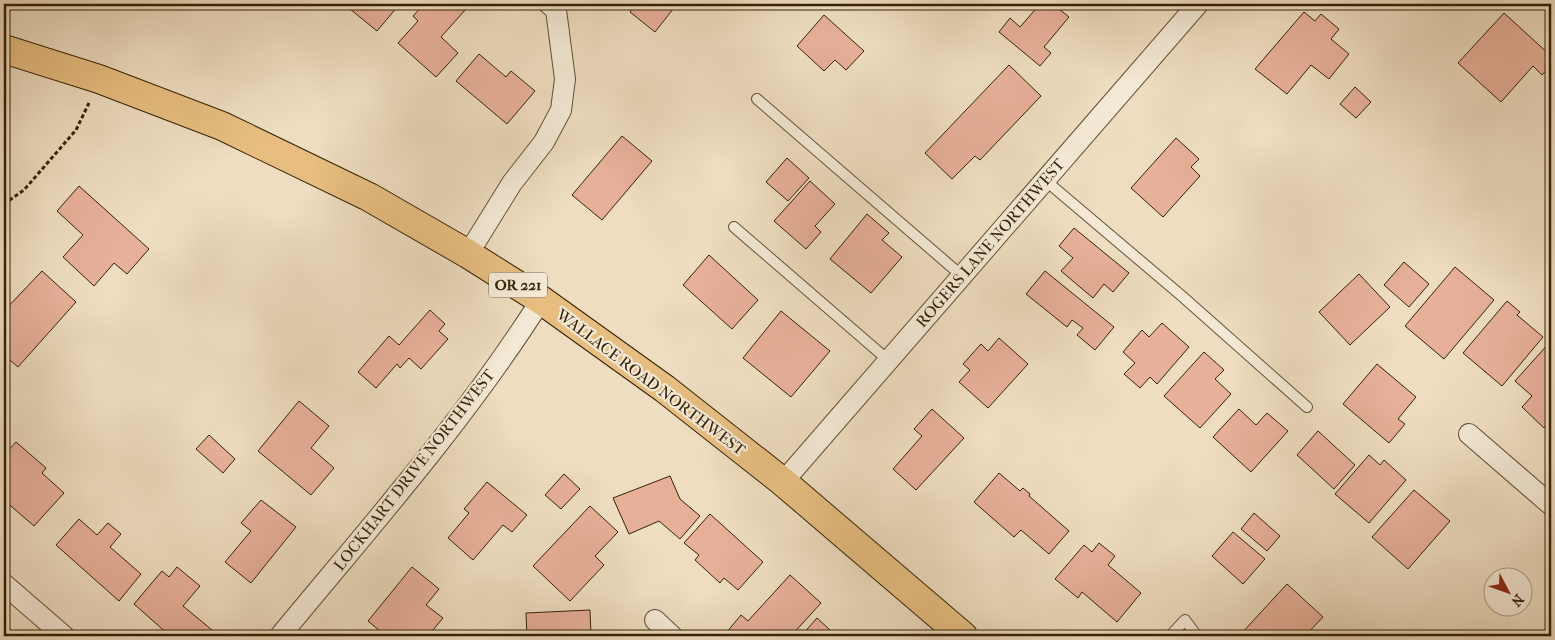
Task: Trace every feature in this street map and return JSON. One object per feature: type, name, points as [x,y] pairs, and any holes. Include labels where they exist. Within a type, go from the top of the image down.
[{"type":"main road","name":"WALLACE ROAD NORTHWEST","points":[[4,49],[99,80],[222,126],[369,196],[468,254],[541,300],[665,388],[783,482],[962,636]]},
{"type":"street","name":"ROGERS LANE NORTHWEST","points":[[783,482],[1198,4]]},
{"type":"street","points":[[468,254],[512,183],[544,142],[561,110],[565,79],[555,6]]},
{"type":"street","name":"LOCKHART DRIVE NORTHWEST","points":[[280,636],[459,418],[517,339],[541,300]]},
{"type":"street","points":[[1470,434],[1551,505]]},
{"type":"street","points":[[4,584],[64,636]]},
{"type":"street","points":[[655,620],[672,636]]},
{"type":"lane","points":[[757,99],[962,276]]},
{"type":"lane","points":[[1045,180],[1183,297],[1307,407]]},
{"type":"lane","points":[[734,227],[888,360]]},
{"type":"lane","points":[[1170,636],[1185,620],[1197,636]]},
{"type":"path","points":[[4,204],[24,190],[76,130],[99,80]]},
{"type":"building","points":[[355,4],[395,4],[398,6],[377,31],[350,9]]},
{"type":"building","points":[[424,4],[460,4],[466,9],[441,37],[458,53],[436,77],[398,43],[418,21],[413,16]]},
{"type":"building","points":[[636,4],[677,4],[655,32],[630,12]]},
{"type":"building","points":[[1040,4],[1053,4],[1069,17],[1044,47],[1051,53],[1040,66],[999,32],[1010,18],[1020,27]]},
{"type":"building","points":[[1304,12],[1315,21],[1321,14],[1339,29],[1331,39],[1349,54],[1329,79],[1311,65],[1287,94],[1255,69]]},
{"type":"building","points":[[1504,13],[1551,56],[1551,65],[1542,75],[1533,66],[1501,102],[1458,63]]},
{"type":"building","points":[[824,15],[864,51],[846,70],[835,60],[824,71],[797,46]]},
{"type":"building","points":[[479,54],[506,77],[511,71],[535,91],[507,124],[456,81]]},
{"type":"building","points":[[1009,65],[1041,96],[980,160],[975,156],[952,179],[925,153]]},
{"type":"building","points":[[1355,87],[1371,102],[1356,118],[1340,104]]},
{"type":"building","points":[[622,136],[652,161],[602,220],[572,195]]},
{"type":"building","points":[[1176,138],[1199,159],[1191,167],[1200,176],[1163,217],[1131,188]]},
{"type":"building","points":[[787,158],[809,178],[788,201],[766,182]]},
{"type":"building","points":[[810,181],[835,204],[815,226],[821,232],[806,249],[774,221]]},
{"type":"building","points":[[79,186],[149,249],[127,274],[114,263],[94,286],[63,257],[83,235],[57,211]]},
{"type":"building","points":[[867,214],[889,233],[882,240],[902,257],[871,293],[830,259]]},
{"type":"building","points":[[1074,228],[1129,273],[1113,292],[1104,284],[1093,298],[1061,271],[1073,258],[1059,246]]},
{"type":"building","points":[[709,255],[758,300],[732,329],[683,285]]},
{"type":"building","points":[[1404,262],[1429,284],[1409,307],[1384,285]]},
{"type":"building","points":[[1455,267],[1494,300],[1444,359],[1405,326]]},
{"type":"building","points":[[42,271],[76,302],[18,367],[4,355],[4,311]]},
{"type":"building","points":[[1045,271],[1114,327],[1095,350],[1077,335],[1083,328],[1072,320],[1067,327],[1026,294]]},
{"type":"building","points":[[1359,274],[1390,307],[1350,345],[1319,312]]},
{"type":"building","points":[[1507,301],[1520,312],[1517,315],[1543,337],[1502,386],[1463,353]]},
{"type":"building","points":[[430,310],[445,324],[439,331],[448,339],[421,369],[409,358],[400,368],[397,364],[376,388],[358,372],[389,336],[399,345]]},
{"type":"building","points":[[781,311],[830,351],[791,397],[743,358]]},
{"type":"building","points":[[1162,323],[1189,347],[1157,384],[1150,377],[1140,388],[1124,374],[1135,363],[1123,352],[1142,330],[1149,337]]},
{"type":"building","points":[[999,338],[1028,364],[988,408],[959,382],[970,370],[963,364],[981,344],[988,351]]},
{"type":"building","points":[[1550,342],[1551,420],[1544,428],[1522,407],[1532,396],[1515,381]]},
{"type":"building","points":[[1204,352],[1224,370],[1215,379],[1231,394],[1200,428],[1164,396]]},
{"type":"building","points":[[1377,364],[1416,397],[1398,419],[1405,424],[1389,443],[1343,404]]},
{"type":"building","points":[[299,401],[329,426],[311,448],[334,468],[311,495],[258,451]]},
{"type":"building","points":[[932,409],[964,438],[916,490],[893,469],[922,436],[914,429]]},
{"type":"building","points":[[1239,409],[1256,425],[1267,413],[1288,431],[1251,472],[1213,437]]},
{"type":"building","points":[[1318,431],[1355,465],[1334,489],[1297,455]]},
{"type":"building","points":[[209,435],[235,459],[223,473],[196,449]]},
{"type":"building","points":[[16,442],[46,468],[42,473],[64,493],[34,526],[4,500],[4,453]]},
{"type":"building","points":[[1369,455],[1380,465],[1384,460],[1406,480],[1369,523],[1335,494]]},
{"type":"building","points":[[999,473],[1020,491],[1023,488],[1030,494],[1029,496],[1069,531],[1049,554],[1021,530],[1014,537],[974,502]]},
{"type":"building","points":[[564,474],[580,489],[561,509],[545,495]]},
{"type":"building","points":[[670,476],[680,499],[700,516],[680,539],[659,521],[629,534],[613,498]]},
{"type":"building","points":[[487,482],[527,515],[512,532],[503,525],[473,560],[448,538],[469,513],[464,509]]},
{"type":"building","points":[[1414,490],[1450,521],[1408,569],[1372,537]]},
{"type":"building","points":[[261,500],[296,527],[251,583],[225,562],[251,531],[241,523]]},
{"type":"building","points":[[590,506],[618,532],[595,556],[604,565],[570,601],[533,566]]},
{"type":"building","points":[[1254,513],[1280,536],[1267,551],[1241,529]]},
{"type":"building","points":[[710,514],[763,562],[738,590],[724,578],[720,583],[695,560],[699,555],[684,543]]},
{"type":"building","points":[[79,519],[97,535],[108,523],[121,534],[110,547],[141,574],[119,601],[56,545]]},
{"type":"building","points":[[1233,532],[1265,559],[1243,584],[1212,556]]},
{"type":"building","points":[[1099,543],[1115,556],[1108,565],[1141,593],[1117,622],[1082,592],[1078,598],[1055,579],[1084,545],[1092,552]]},
{"type":"building","points":[[177,567],[200,586],[183,606],[212,630],[206,636],[168,636],[134,604],[162,571],[169,577]]},
{"type":"building","points":[[412,567],[439,589],[426,605],[443,618],[428,636],[386,636],[368,621]]},
{"type":"building","points":[[790,575],[821,603],[791,636],[730,636],[726,633],[741,615],[748,621]]},
{"type":"building","points":[[1287,584],[1323,617],[1305,636],[1239,636]]},
{"type":"building","points":[[590,610],[591,636],[527,636],[526,613]]},
{"type":"building","points":[[817,618],[830,630],[825,636],[801,636]]}]
